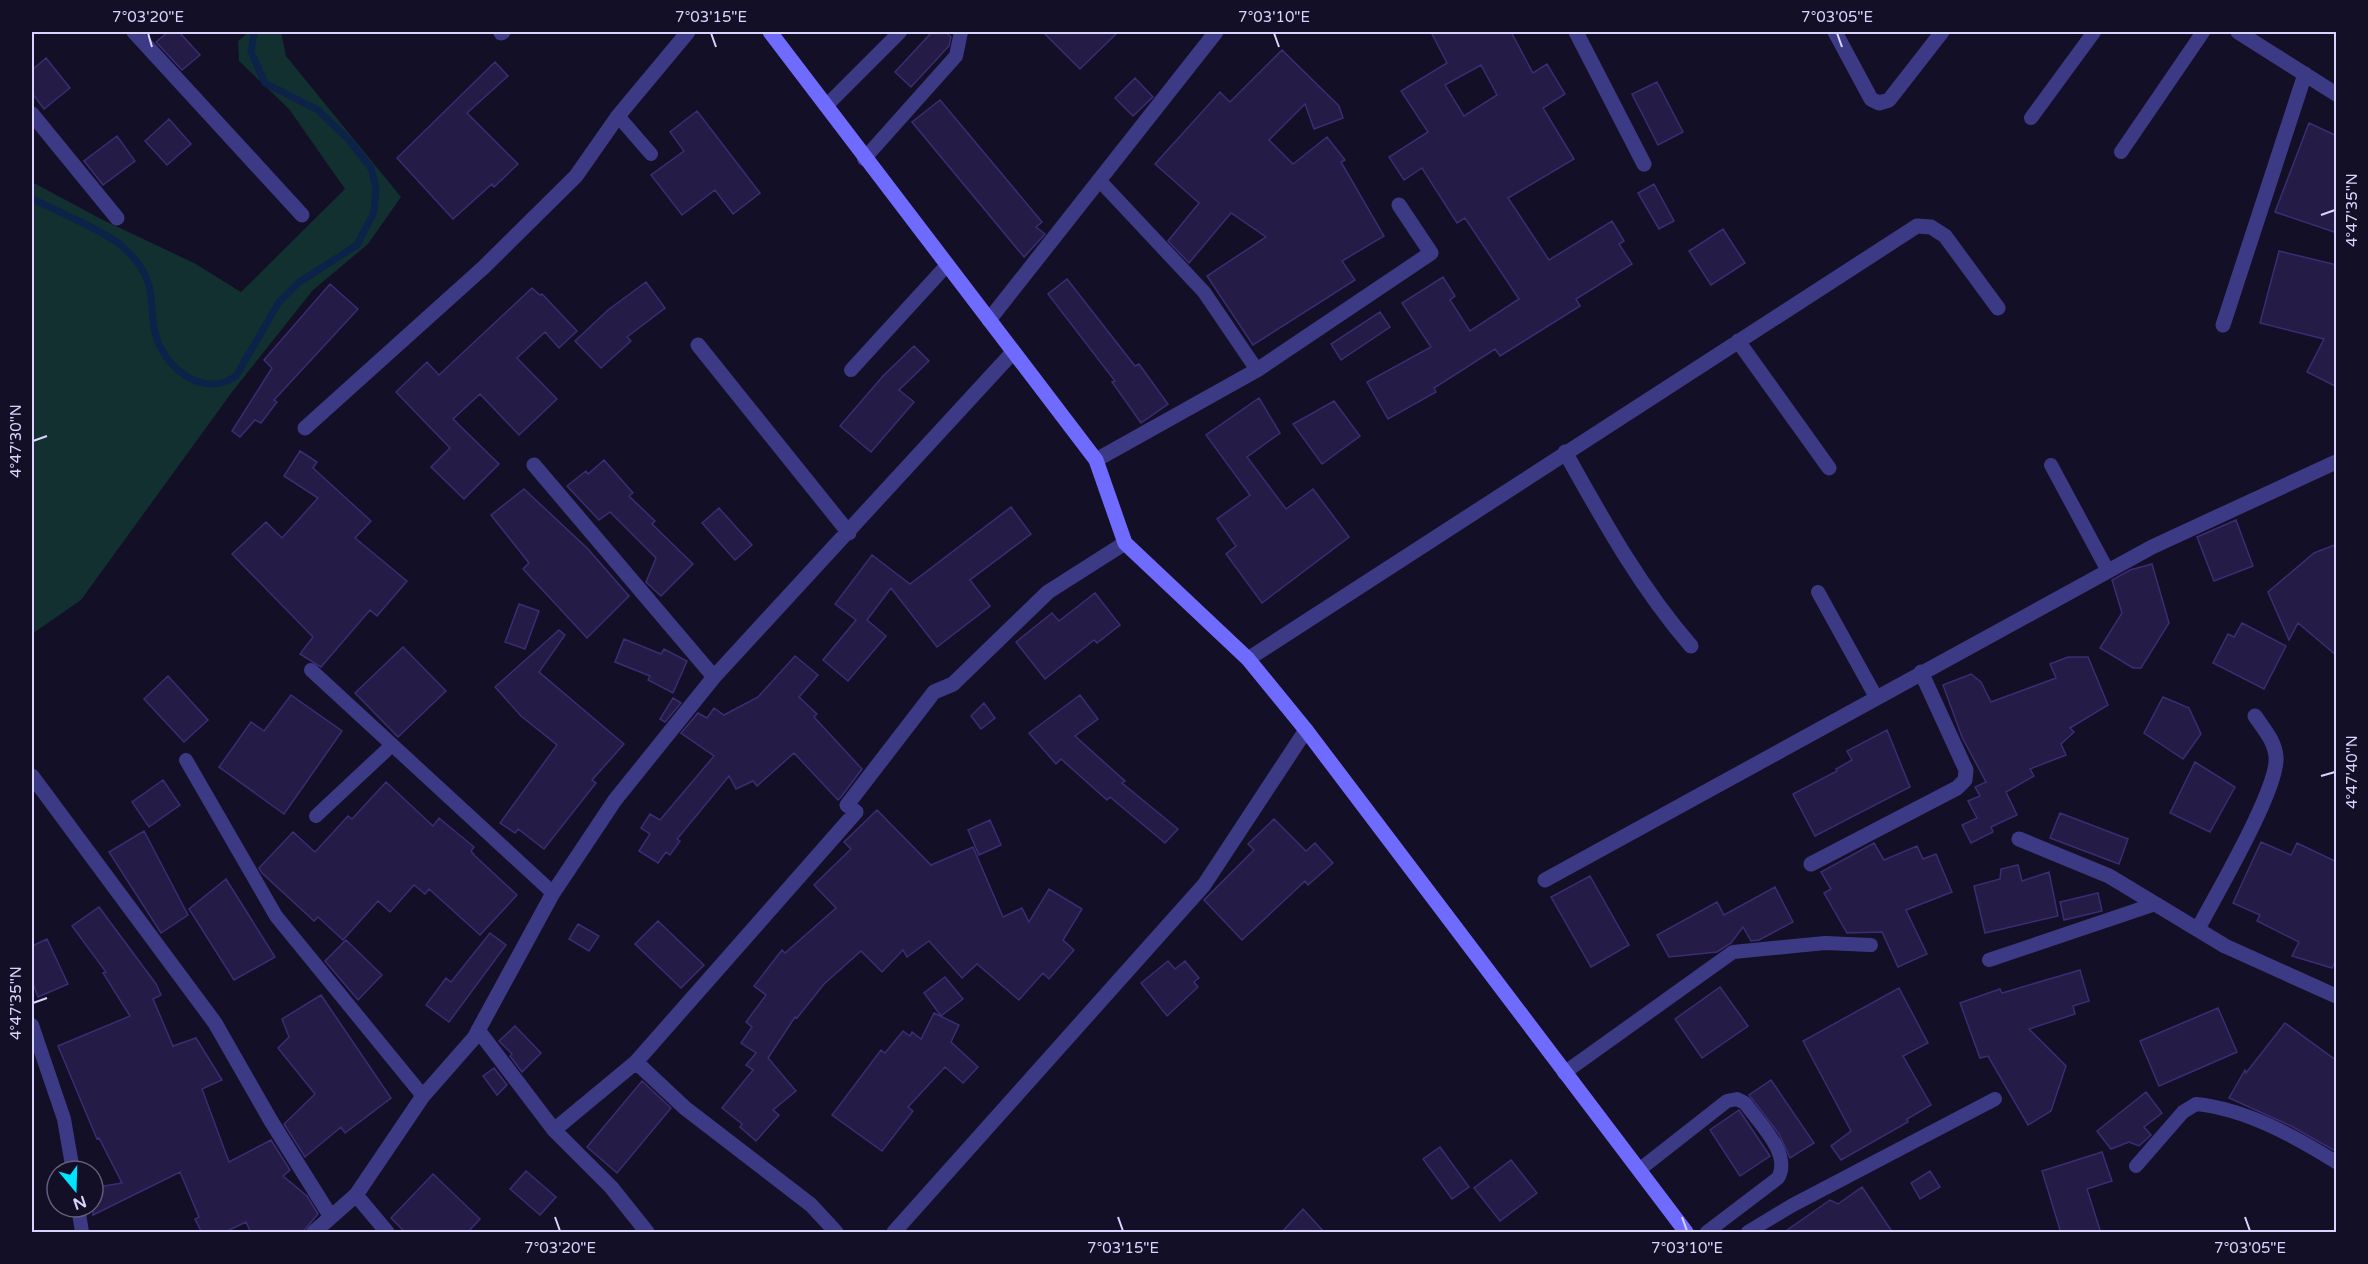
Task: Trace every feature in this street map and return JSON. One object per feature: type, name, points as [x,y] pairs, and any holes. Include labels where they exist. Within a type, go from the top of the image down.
[{"type":"street","points":[[134,32],[302,214]]},
{"type":"street","points":[[304,428],[484,267],[576,176],[618,116],[688,32]]},
{"type":"street","points":[[770,32],[864,159],[1096,460],[1125,543],[1248,659],[1305,730],[1686,1233]]},
{"type":"street","points":[[989,320],[1216,32]]},
{"type":"street","points":[[1576,32],[1644,164]]},
{"type":"street","points":[[1835,32],[1871,99],[1879,103],[1889,100],[1942,32]]},
{"type":"street","points":[[2238,32],[2337,94]]},
{"type":"street","points":[[2223,325],[2305,74]]},
{"type":"street","points":[[32,114],[68,154],[117,218]]},
{"type":"street","points":[[1096,460],[1257,370],[1431,253],[1399,205]]},
{"type":"street","points":[[1248,659],[1917,226],[1931,226],[1945,236],[1998,308]]},
{"type":"street","points":[[1738,341],[1828,468]]},
{"type":"street","points":[[698,345],[849,532]]},
{"type":"street","points":[[314,1233],[356,1195],[423,1096],[478,1030],[553,893],[615,800],[714,676],[1013,352]]},
{"type":"street","points":[[1565,452],[1629,565],[1666,617],[1691,646]]},
{"type":"street","points":[[1545,880],[2152,547],[2337,462]]},
{"type":"street","points":[[534,465],[714,676]]},
{"type":"street","points":[[554,1130],[636,1062],[856,812],[847,806],[934,692],[953,684],[1048,592],[1125,543]]},
{"type":"street","points":[[1811,864],[1957,788],[1965,780],[1966,770],[1921,672]]},
{"type":"street","points":[[2198,929],[2269,791],[2277,758],[2274,744],[2256,716]]},
{"type":"street","points":[[894,1233],[1204,885],[1305,730]]},
{"type":"street","points":[[32,776],[215,1023],[271,1121],[331,1217]]},
{"type":"street","points":[[2019,839],[2109,876],[2225,946],[2337,996]]},
{"type":"street","points":[[478,1030],[554,1130],[611,1187],[647,1233]]},
{"type":"street","points":[[636,1062],[686,1108],[811,1205],[836,1233]]},
{"type":"street","points":[[356,1195],[387,1233]]},
{"type":"lane","points":[[826,106],[900,32]]},
{"type":"lane","points":[[864,159],[956,56],[961,32]]},
{"type":"lane","points":[[2031,118],[2094,32]]},
{"type":"lane","points":[[2121,152],[2203,32]]},
{"type":"lane","points":[[618,116],[651,154]]},
{"type":"lane","points":[[1100,181],[1204,292],[1257,370]]},
{"type":"lane","points":[[851,370],[946,265]]},
{"type":"lane","points":[[2051,465],[2108,571]]},
{"type":"lane","points":[[1818,592],[1876,697]]},
{"type":"lane","points":[[311,670],[553,893]]},
{"type":"lane","points":[[316,816],[393,745]]},
{"type":"lane","points":[[186,760],[276,916],[423,1096]]},
{"type":"lane","points":[[1989,960],[2155,904]]},
{"type":"lane","points":[[1564,1073],[1733,952],[1825,943],[1871,945]]},
{"type":"lane","points":[[32,1025],[64,1119],[71,1159]]},
{"type":"lane","points":[[1639,1170],[1727,1101],[1737,1099],[1745,1103],[1782,1157],[1783,1169],[1770,1185],[1707,1233]]},
{"type":"lane","points":[[1748,1233],[1791,1206],[1995,1099]]},
{"type":"lane","points":[[2136,1167],[2183,1112],[2196,1104],[2217,1106],[2296,1137],[2337,1162]]},
{"type":"green space","points":[[249,32],[281,32],[286,56],[401,197],[368,244],[313,290],[232,392],[81,600],[32,634],[32,182],[103,220],[194,263],[241,292],[345,189],[289,109],[239,61],[238,41]]},
{"type":"building","points":[[168,32],[179,32],[200,55],[182,70],[156,42]]},
{"type":"building","points":[[932,32],[945,32],[951,37],[949,46],[911,87],[895,72]]},
{"type":"building","points":[[1043,32],[1118,32],[1080,69]]},
{"type":"building","points":[[1431,32],[1511,32],[1533,73],[1547,64],[1565,94],[1543,108],[1574,159],[1508,198],[1549,260],[1612,221],[1624,241],[1619,244],[1632,264],[1576,299],[1580,306],[1500,356],[1495,349],[1434,388],[1436,392],[1388,419],[1367,382],[1431,347],[1402,303],[1443,277],[1455,296],[1450,300],[1470,331],[1519,299],[1465,218],[1457,223],[1422,168],[1404,180],[1389,157],[1428,132],[1401,91],[1447,63]],"holes":[[[1481,65],[1497,95],[1464,116],[1445,85]]]},
{"type":"building","points":[[1282,50],[1339,106],[1343,118],[1314,129],[1305,104],[1269,140],[1293,164],[1327,137],[1345,160],[1341,162],[1384,236],[1342,261],[1355,280],[1253,345],[1207,276],[1266,237],[1231,213],[1189,263],[1168,241],[1199,203],[1155,164],[1220,92],[1230,102]]},
{"type":"building","points":[[46,58],[70,88],[44,109],[32,93],[32,70]]},
{"type":"building","points":[[495,62],[508,76],[467,113],[518,164],[494,187],[492,184],[453,219],[397,158]]},
{"type":"building","points":[[1135,78],[1153,97],[1133,116],[1115,98]]},
{"type":"building","points":[[1657,82],[1683,132],[1658,145],[1632,94]]},
{"type":"building","points":[[940,100],[1042,222],[1036,227],[1045,234],[1024,257],[912,122]]},
{"type":"building","points":[[697,111],[760,193],[733,214],[715,190],[682,215],[651,175],[684,151],[670,132]]},
{"type":"building","points":[[169,119],[191,144],[167,165],[145,141]]},
{"type":"building","points":[[2309,123],[2337,136],[2337,233],[2275,212]]},
{"type":"building","points":[[117,136],[135,161],[103,185],[84,161]]},
{"type":"building","points":[[1654,184],[1674,221],[1659,229],[1638,193]]},
{"type":"building","points":[[1723,229],[1745,263],[1711,285],[1689,251]]},
{"type":"building","points":[[2279,251],[2337,265],[2337,387],[2307,372],[2324,339],[2260,323]]},
{"type":"building","points":[[1067,279],[1135,366],[1139,364],[1168,404],[1141,423],[1112,382],[1115,381],[1048,294]]},
{"type":"building","points":[[646,282],[665,308],[627,337],[631,341],[601,368],[575,341],[608,310]]},
{"type":"building","points":[[330,284],[358,309],[274,400],[277,402],[261,423],[255,420],[240,437],[232,431],[272,368],[264,360]]},
{"type":"building","points":[[532,288],[540,295],[542,294],[577,331],[559,348],[545,332],[517,358],[557,399],[519,435],[480,394],[453,419],[499,464],[464,499],[431,467],[450,448],[396,392],[427,362],[439,375]]},
{"type":"building","points":[[1380,312],[1390,327],[1341,360],[1331,344]]},
{"type":"building","points":[[914,346],[929,361],[899,390],[914,402],[871,452],[840,426],[883,376]]},
{"type":"building","points":[[1259,398],[1280,433],[1247,457],[1286,509],[1313,489],[1349,537],[1262,603],[1226,554],[1236,546],[1217,519],[1250,495],[1206,435]]},
{"type":"building","points":[[1334,401],[1360,436],[1322,464],[1293,424]]},
{"type":"building","points":[[300,451],[317,462],[313,468],[371,521],[355,538],[407,581],[377,616],[370,610],[321,667],[300,654],[313,637],[232,554],[266,522],[282,538],[318,498],[284,476]]},
{"type":"building","points":[[604,460],[633,493],[629,496],[655,521],[652,524],[693,564],[661,596],[646,582],[656,558],[610,512],[599,520],[567,486],[586,471],[588,474]]},
{"type":"building","points":[[524,489],[588,549],[629,596],[587,638],[523,569],[529,563],[491,515]]},
{"type":"building","points":[[1011,507],[1031,534],[970,580],[990,606],[937,647],[891,588],[867,620],[886,636],[848,681],[823,660],[856,620],[835,604],[872,555],[910,584]]},
{"type":"building","points":[[719,508],[752,545],[735,560],[702,523]]},
{"type":"building","points":[[2236,520],[2253,566],[2214,581],[2197,537]]},
{"type":"building","points":[[2337,544],[2337,656],[2298,623],[2289,640],[2268,592],[2314,553]]},
{"type":"building","points":[[2152,564],[2169,623],[2141,668],[2133,668],[2100,648],[2122,613],[2112,580],[2130,570]]},
{"type":"building","points":[[1095,593],[1120,625],[1097,643],[1094,640],[1045,679],[1016,642],[1052,613],[1059,621]]},
{"type":"building","points":[[519,604],[539,611],[525,649],[505,642]]},
{"type":"building","points":[[2242,623],[2286,646],[2264,689],[2213,663],[2228,634],[2234,637]]},
{"type":"building","points":[[559,630],[565,635],[539,672],[624,744],[592,780],[596,783],[544,849],[518,829],[515,833],[500,823],[557,745],[521,716],[495,687]]},
{"type":"building","points":[[624,639],[661,654],[664,649],[687,661],[673,693],[648,680],[650,676],[615,662]]},
{"type":"building","points":[[403,647],[446,691],[398,737],[355,693]]},
{"type":"building","points":[[795,656],[818,675],[799,697],[817,714],[814,717],[862,769],[841,797],[838,800],[794,753],[757,786],[753,781],[736,789],[729,776],[677,839],[680,841],[670,855],[666,852],[658,863],[639,851],[650,834],[641,828],[650,814],[660,820],[714,756],[681,733],[698,713],[707,718],[714,708],[724,715],[758,697]]},
{"type":"building","points":[[2068,657],[2088,657],[2108,705],[2070,728],[2074,732],[2061,744],[2066,755],[2030,769],[2034,776],[2006,792],[2017,815],[1991,827],[1993,832],[1971,843],[1962,825],[1977,818],[1968,801],[1980,796],[1975,787],[1986,782],[1962,737],[1943,685],[1971,674],[1981,682],[1991,702],[2056,678],[2050,664]]},
{"type":"building","points":[[168,676],[208,720],[184,742],[144,699]]},
{"type":"building","points":[[291,695],[342,731],[284,814],[219,767],[251,722],[264,731]]},
{"type":"building","points":[[1080,695],[1098,719],[1075,736],[1125,781],[1122,783],[1178,829],[1165,843],[1110,797],[1107,800],[1061,759],[1056,764],[1029,733]]},
{"type":"building","points":[[2163,697],[2189,708],[2201,734],[2183,759],[2144,733]]},
{"type":"building","points":[[673,698],[681,703],[665,722],[660,719]]},
{"type":"building","points":[[984,703],[995,718],[981,729],[971,716]]},
{"type":"building","points":[[1887,730],[1910,787],[1815,836],[1793,794],[1837,771],[1836,769],[1852,760],[1847,751]]},
{"type":"building","points":[[2195,762],[2235,787],[2210,832],[2170,813]]},
{"type":"building","points":[[163,780],[180,805],[149,827],[132,802]]},
{"type":"building","points":[[386,782],[433,826],[439,818],[474,847],[471,851],[475,856],[517,895],[480,935],[429,889],[425,894],[414,885],[390,912],[378,901],[343,940],[318,917],[314,921],[262,873],[259,868],[293,832],[315,852],[348,816],[352,819]]},
{"type":"building","points":[[877,810],[931,865],[973,847],[1003,917],[1022,908],[1029,922],[1049,889],[1082,909],[1063,940],[1074,950],[1049,979],[1043,973],[1019,1000],[977,964],[962,978],[929,941],[907,957],[903,950],[882,972],[861,951],[824,984],[797,1018],[795,1017],[768,1058],[796,1091],[773,1110],[779,1115],[756,1141],[740,1127],[742,1124],[722,1108],[753,1070],[746,1065],[756,1053],[741,1043],[752,1027],[746,1022],[766,995],[754,986],[782,950],[785,953],[836,908],[814,885],[851,849],[844,842]]},
{"type":"building","points":[[2060,813],[2128,839],[2119,864],[2050,838]]},
{"type":"building","points":[[1274,819],[1306,851],[1315,843],[1333,863],[1308,885],[1305,881],[1242,940],[1204,900],[1254,850],[1248,844]]},
{"type":"building","points":[[990,820],[1001,845],[979,855],[968,830]]},
{"type":"building","points":[[144,831],[188,915],[161,933],[109,852]]},
{"type":"building","points":[[2261,842],[2291,855],[2297,843],[2337,862],[2337,958],[2332,968],[2292,956],[2299,942],[2257,921],[2260,915],[2233,903]]},
{"type":"building","points":[[1874,843],[1884,860],[1917,846],[1923,859],[1936,854],[1952,892],[1906,910],[1927,954],[1898,967],[1882,932],[1847,933],[1824,893],[1831,889],[1821,872]]},
{"type":"building","points":[[2018,865],[2022,881],[2049,872],[2058,916],[1985,933],[1974,886],[2000,879],[2001,869]]},
{"type":"building","points":[[1590,876],[1629,945],[1591,967],[1551,897]]},
{"type":"building","points":[[226,879],[275,957],[234,980],[189,909]]},
{"type":"building","points":[[1775,887],[1793,922],[1759,940],[1751,941],[1743,927],[1731,943],[1717,952],[1669,957],[1657,935],[1717,902],[1724,915]]},
{"type":"building","points":[[2098,893],[2102,911],[2064,920],[2060,902]]},
{"type":"building","points":[[99,907],[156,984],[161,995],[153,999],[173,1046],[196,1038],[222,1080],[202,1089],[229,1162],[271,1140],[290,1170],[283,1176],[307,1196],[318,1214],[302,1233],[251,1233],[246,1222],[223,1233],[202,1233],[195,1219],[199,1217],[180,1172],[105,1209],[105,1186],[122,1183],[99,1138],[97,1139],[58,1046],[130,1016],[103,973],[106,972],[72,926]]},
{"type":"building","points":[[658,921],[704,965],[681,988],[635,944]]},
{"type":"building","points":[[578,924],[599,936],[589,951],[569,939]]},
{"type":"building","points":[[490,933],[506,945],[449,1022],[426,1005],[446,978],[451,982]]},
{"type":"building","points":[[47,939],[68,984],[38,997],[32,981],[32,946]]},
{"type":"building","points":[[346,940],[382,975],[358,1000],[325,961]]},
{"type":"building","points":[[1168,961],[1175,969],[1185,961],[1199,978],[1194,982],[1198,987],[1167,1016],[1141,983]]},
{"type":"building","points":[[2080,970],[2089,1001],[2073,1006],[2075,1014],[2029,1029],[2066,1066],[2051,1111],[2028,1125],[1988,1056],[1980,1058],[1960,1003],[2000,989],[2002,993]]},
{"type":"building","points":[[945,977],[963,999],[941,1016],[924,993]]},
{"type":"building","points":[[1720,987],[1748,1026],[1702,1058],[1675,1019]]},
{"type":"building","points":[[1899,988],[1928,1043],[1903,1056],[1931,1105],[1907,1119],[1908,1122],[1841,1160],[1831,1146],[1851,1131],[1803,1041]]},
{"type":"building","points":[[321,995],[391,1098],[345,1133],[341,1127],[305,1157],[284,1124],[315,1094],[278,1048],[289,1037],[282,1019]]},
{"type":"building","points":[[2218,1008],[2237,1052],[2159,1086],[2140,1041]]},
{"type":"building","points":[[934,1013],[959,1025],[951,1042],[978,1067],[963,1083],[945,1067],[908,1107],[913,1111],[882,1151],[832,1115],[881,1050],[885,1053],[903,1031],[910,1036],[912,1032],[921,1039]]},
{"type":"building","points":[[2285,1023],[2337,1061],[2337,1152],[2291,1126],[2229,1098],[2245,1070],[2246,1073]]},
{"type":"building","points":[[515,1026],[541,1053],[522,1072],[510,1056],[512,1054],[499,1041]]},
{"type":"building","points":[[494,1068],[507,1085],[497,1095],[483,1076]]},
{"type":"building","points":[[1771,1080],[1814,1143],[1790,1158],[1779,1134],[1749,1095]]},
{"type":"building","points":[[642,1081],[671,1108],[617,1173],[587,1147]]},
{"type":"building","points":[[2146,1092],[2162,1113],[2144,1127],[2151,1135],[2139,1146],[2129,1142],[2111,1149],[2097,1131]]},
{"type":"building","points":[[1739,1110],[1770,1156],[1740,1176],[1710,1130]]},
{"type":"building","points":[[1440,1147],[1469,1187],[1452,1199],[1423,1159]]},
{"type":"building","points":[[2102,1152],[2112,1181],[2087,1189],[2101,1233],[2061,1233],[2042,1171]]},
{"type":"building","points":[[1511,1160],[1537,1193],[1500,1221],[1474,1188]]},
{"type":"building","points":[[526,1171],[556,1197],[540,1215],[510,1189]]},
{"type":"building","points":[[1930,1171],[1940,1187],[1920,1199],[1911,1183]]},
{"type":"building","points":[[433,1174],[480,1219],[467,1233],[406,1233],[391,1218]]},
{"type":"building","points":[[1862,1187],[1893,1233],[1783,1233],[1830,1200],[1838,1204]]},
{"type":"building","points":[[1303,1209],[1325,1233],[1281,1233]]},
{"type":"waterway","points":[[32,199],[106,235],[124,248],[135,260],[148,282],[159,345],[175,367],[198,382],[210,384],[223,382],[236,376],[279,302],[298,283],[357,245],[374,212],[376,188],[371,168],[348,139],[318,110],[265,83],[251,52],[254,32]]}]
